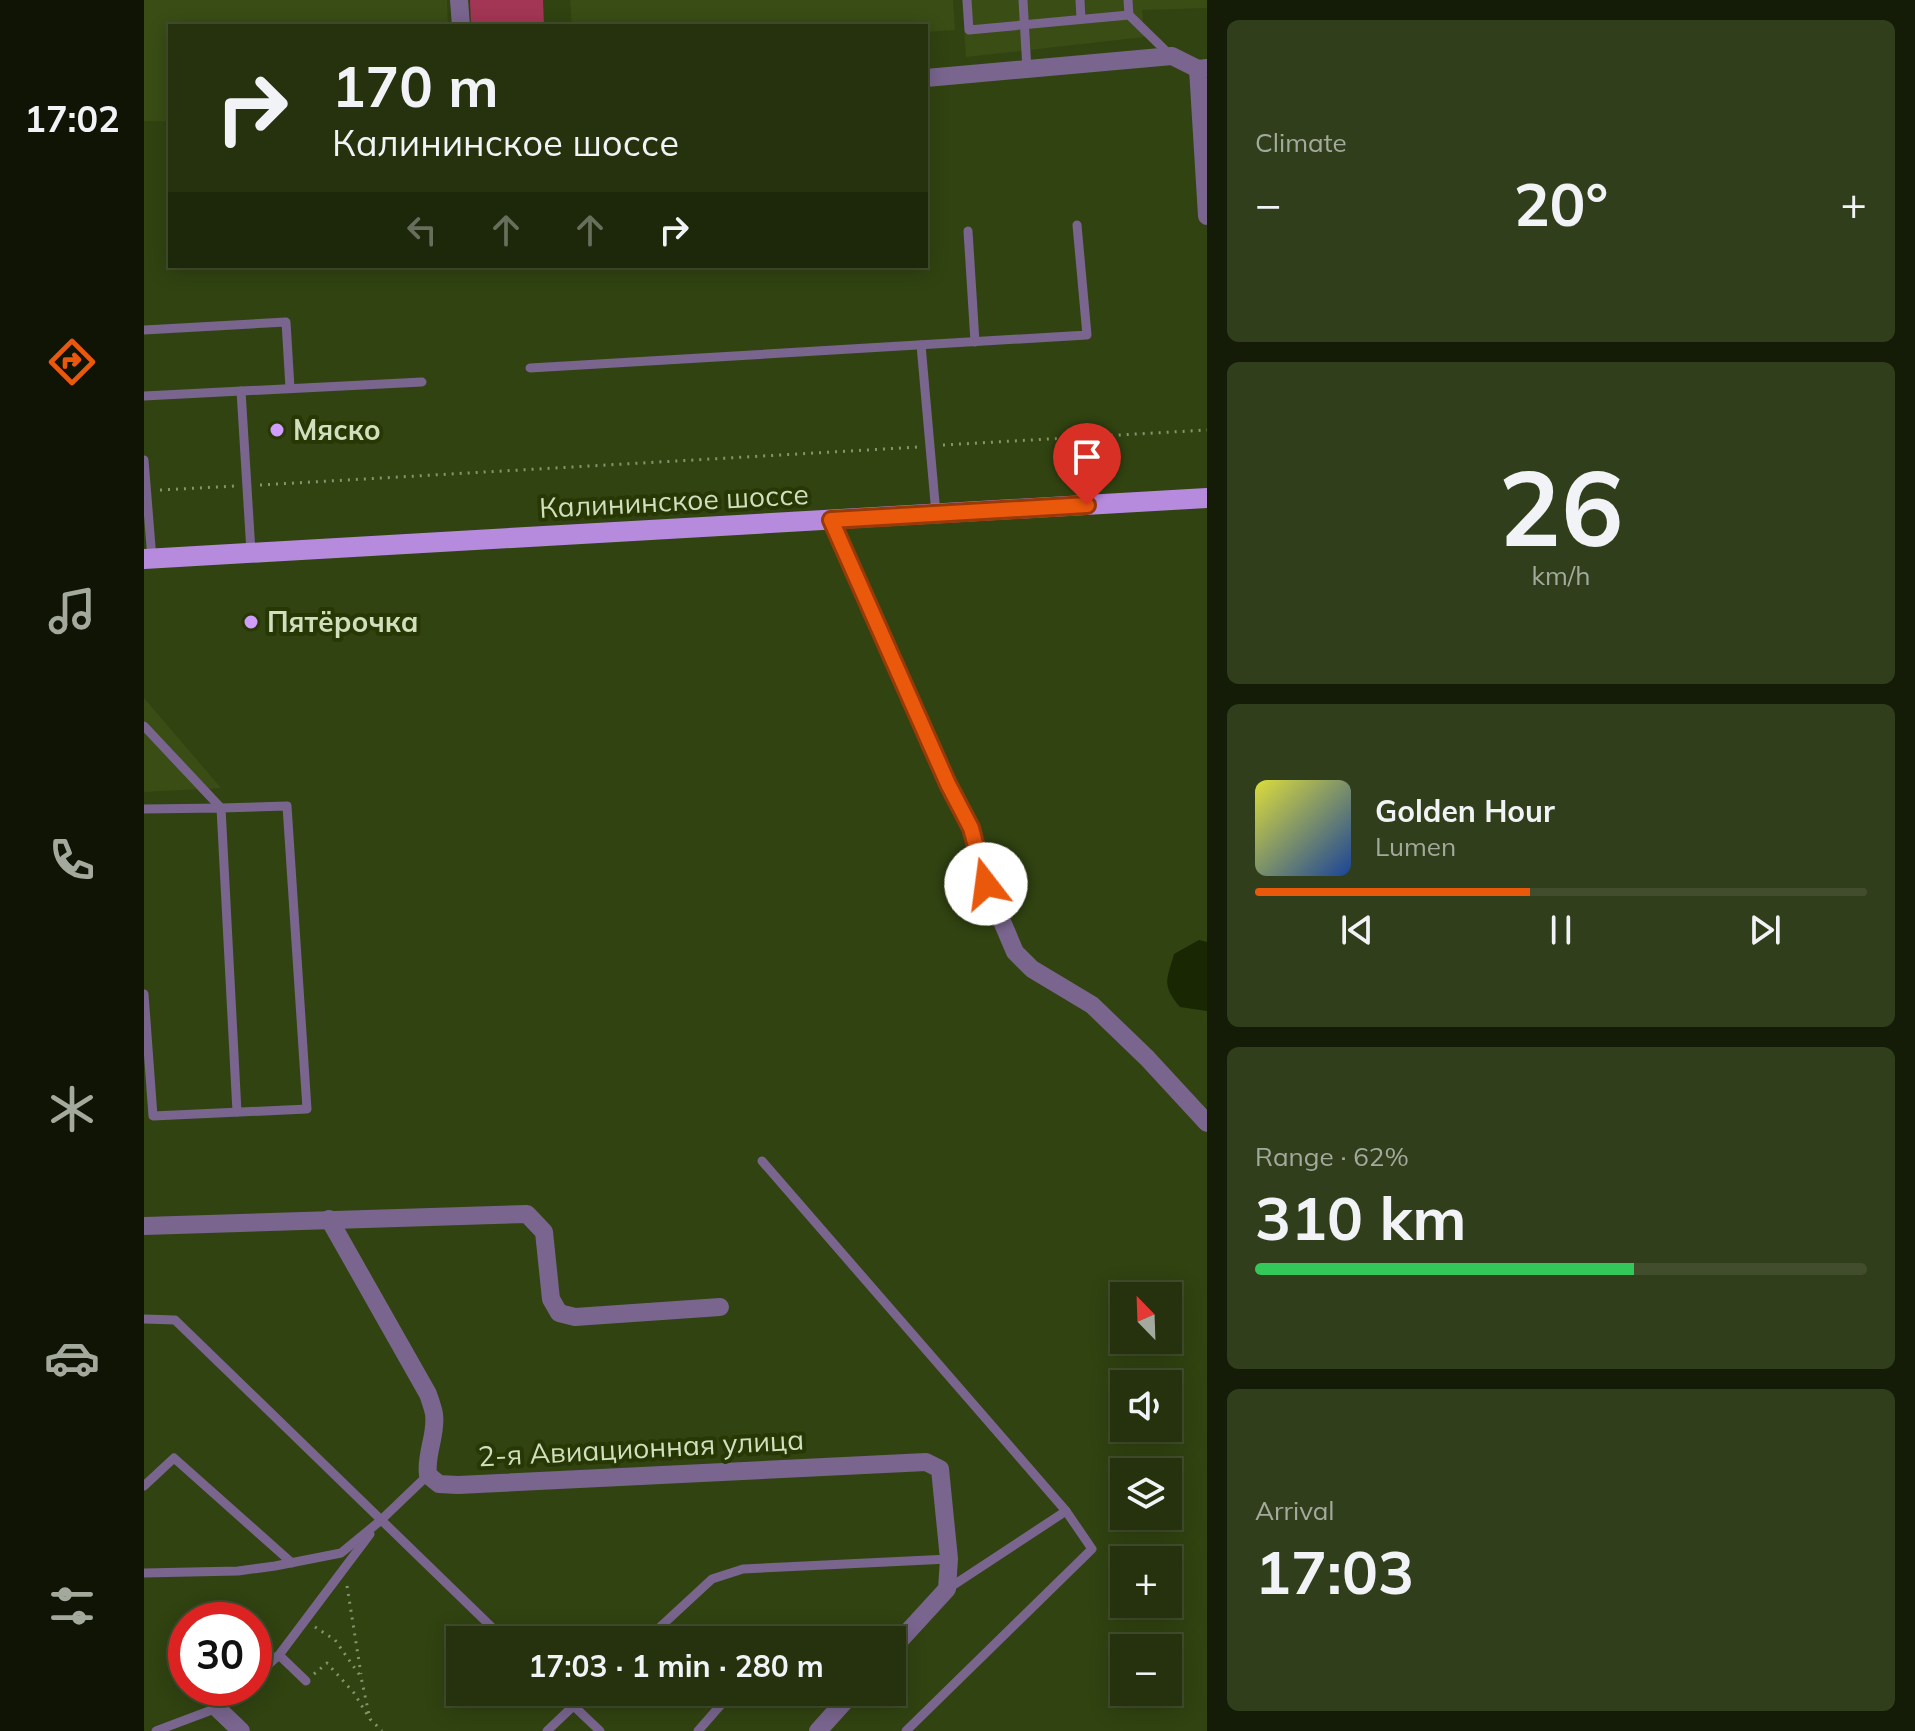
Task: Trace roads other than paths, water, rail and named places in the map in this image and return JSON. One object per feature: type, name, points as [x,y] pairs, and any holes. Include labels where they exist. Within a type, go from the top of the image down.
[{"type":"main road","name":"Калининское шоссе","points":[[148,559],[1207,498]]},
{"type":"street","points":[[459,0],[461,24]]},
{"type":"street","points":[[928,78],[1172,56],[1203,69],[1207,216]]},
{"type":"street","points":[[831,520],[948,784],[971,828],[986,884],[1015,952],[1032,969],[1092,1005],[1207,1123]]},
{"type":"street","points":[[144,1226],[527,1214],[544,1232],[551,1299],[559,1313],[575,1317],[720,1307]]},
{"type":"street","points":[[329,1219],[428,1394],[434,1414],[433,1437],[426,1462],[428,1475]]},
{"type":"street","name":"2-я Авиационная улица","points":[[428,1475],[439,1484],[458,1485],[926,1462],[940,1469],[949,1559],[947,1589]]},
{"type":"street","points":[[906,1634],[947,1589]]},
{"type":"street","points":[[818,1731],[840,1706]]},
{"type":"street","points":[[217,1708],[241,1731]]},
{"type":"lane","points":[[967,0],[969,30],[1129,15]]},
{"type":"lane","points":[[1023,0],[1027,70]]},
{"type":"lane","points":[[1080,0],[1081,19]]},
{"type":"lane","points":[[1128,0],[1129,15],[1172,56]]},
{"type":"lane","points":[[530,368],[1087,335],[1077,225]]},
{"type":"lane","points":[[968,231],[975,342]]},
{"type":"lane","points":[[144,330],[286,322],[290,388]]},
{"type":"lane","points":[[921,345],[936,514]]},
{"type":"lane","points":[[144,396],[422,382]]},
{"type":"lane","points":[[241,391],[251,553]]},
{"type":"lane","points":[[144,460],[148,559]]},
{"type":"lane","points":[[144,726],[221,808],[237,1112]]},
{"type":"lane","points":[[144,809],[287,806],[307,1109],[153,1116],[144,994]]},
{"type":"lane","points":[[762,1161],[1066,1511],[1092,1549],[906,1731]]},
{"type":"lane","points":[[144,1319],[175,1320],[490,1626]]},
{"type":"lane","points":[[144,1486],[174,1458],[292,1563]]},
{"type":"lane","points":[[144,1573],[238,1571],[341,1553],[428,1475]]},
{"type":"lane","points":[[947,1589],[1066,1511]]},
{"type":"lane","points":[[272,1661],[380,1521]]},
{"type":"lane","points":[[661,1626],[712,1579],[743,1569],[949,1559]]},
{"type":"lane","points":[[279,1655],[306,1681]]},
{"type":"lane","points":[[156,1731],[219,1706]]},
{"type":"lane","points":[[547,1731],[573,1706],[600,1731]]},
{"type":"lane","points":[[698,1731],[720,1706]]},
{"type":"place","name":"Мяско","points":[[277,430]]},
{"type":"place","name":"Пятёрочка","points":[[251,622]]}]
